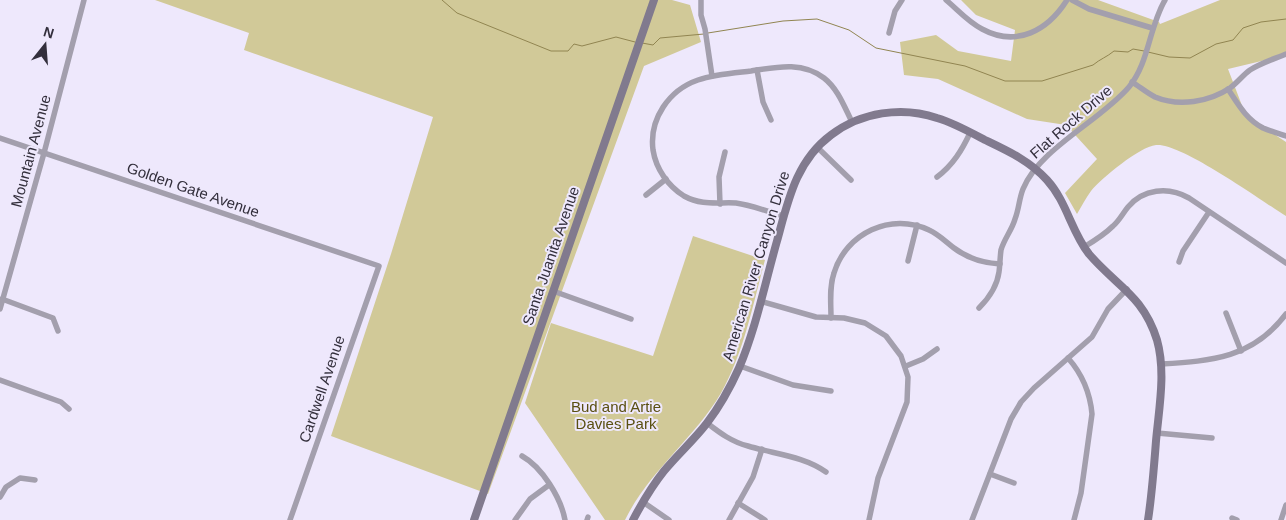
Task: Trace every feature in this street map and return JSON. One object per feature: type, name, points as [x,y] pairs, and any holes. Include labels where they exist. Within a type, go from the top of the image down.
[{"type":"street","name":"Mountain Avenue","points":[[0,309],[44,153],[84,0]]},
{"type":"street","name":"Santa Juanita Avenue","points":[[474,520],[654,0]]},
{"type":"street","points":[[701,0],[701,15],[707,39],[712,76]]},
{"type":"street","points":[[889,33],[895,11],[902,0]]},
{"type":"street","points":[[946,0],[982,29],[997,35],[1014,36],[1028,34],[1042,28],[1056,17],[1067,0]]},
{"type":"street","points":[[1072,0],[1089,9],[1152,28]]},
{"type":"street","name":"Flat Rock Drive","points":[[978,308],[986,301],[994,287],[1002,248],[1015,221],[1022,191],[1036,169],[1053,152],[1120,96],[1132,82],[1144,56],[1152,28],[1165,0]]},
{"type":"street","points":[[1132,82],[1154,96],[1177,102],[1191,102],[1228,89],[1249,71],[1286,54]]},
{"type":"street","points":[[784,216],[743,204],[710,204],[693,200],[678,191],[666,179],[657,164],[653,146],[653,133],[658,116],[667,101],[676,92],[690,83],[712,76],[794,66],[817,73],[835,89],[852,122]]},
{"type":"street","points":[[757,70],[763,102],[770,120]]},
{"type":"street","points":[[1228,89],[1242,110],[1255,123],[1286,136]]},
{"type":"street","name":"American River Canyon Drive","points":[[633,520],[665,471],[707,423],[724,397],[740,366],[795,180],[805,162],[817,147],[834,132],[852,122],[880,113],[912,112],[936,117],[1016,155],[1036,169],[1059,196],[1084,248],[1137,301],[1150,322],[1158,345],[1161,364],[1157,433],[1148,520]]},
{"type":"street","points":[[937,177],[958,155],[970,133]]},
{"type":"street","name":"Golden Gate Avenue","points":[[0,138],[379,266]]},
{"type":"street","points":[[817,147],[851,180]]},
{"type":"street","points":[[720,204],[719,177],[725,152]]},
{"type":"street","points":[[646,194],[666,179]]},
{"type":"street","points":[[1084,248],[1116,224],[1135,200],[1152,192],[1166,190],[1180,194],[1286,262]]},
{"type":"street","points":[[1178,262],[1183,251],[1209,212]]},
{"type":"street","points":[[831,318],[832,278],[838,261],[851,243],[869,231],[882,226],[896,223],[917,225],[937,234],[967,256],[982,262],[1000,264]]},
{"type":"street","points":[[908,261],[917,225]]},
{"type":"street","name":"Cardwell Avenue","points":[[290,520],[379,266]]},
{"type":"street","points":[[972,520],[1011,419],[1021,402],[1095,333],[1108,309],[1127,290]]},
{"type":"street","points":[[553,291],[631,319]]},
{"type":"street","points":[[2,299],[53,318],[58,331]]},
{"type":"street","points":[[760,301],[816,317],[854,320],[865,323],[881,332],[896,347],[906,366],[909,384],[907,402],[878,478],[869,520]]},
{"type":"street","points":[[1226,313],[1241,351]]},
{"type":"street","points":[[1161,364],[1217,359],[1241,351],[1268,333],[1286,314]]},
{"type":"street","points":[[906,366],[937,349]]},
{"type":"street","points":[[1068,358],[1079,370],[1086,385],[1091,401],[1092,414],[1081,493],[1074,520]]},
{"type":"street","points":[[740,366],[793,385],[831,391]]},
{"type":"street","points":[[0,380],[61,402],[69,409]]},
{"type":"street","points":[[707,423],[730,439],[748,446],[811,463],[826,472]]},
{"type":"street","points":[[1157,433],[1212,438]]},
{"type":"street","points":[[729,520],[753,477],[762,449]]},
{"type":"street","points":[[522,456],[533,464],[549,485],[562,506],[565,520]]},
{"type":"street","points":[[990,474],[1014,483]]},
{"type":"street","points":[[0,497],[6,487],[20,478],[35,480]]},
{"type":"street","points":[[515,520],[530,499],[549,485]]},
{"type":"street","points":[[643,502],[669,520]]},
{"type":"street","points":[[738,504],[764,520]]},
{"type":"street","points":[[1281,520],[1286,504]]},
{"type":"green space","points":[[155,0],[672,0],[690,5],[701,42],[644,66],[488,494],[331,436],[391,254],[433,117],[244,50],[249,33]]},
{"type":"green space","points":[[961,0],[1098,0],[1159,22],[1160,24],[1220,0],[1286,0],[1286,55],[1228,69],[1246,116],[1286,142],[1286,216],[1201,162],[1183,153],[1156,145],[1140,151],[1103,179],[1091,191],[1077,214],[1065,193],[1097,159],[1066,125],[1027,119],[938,79],[904,75],[900,42],[936,35],[958,51],[1011,61],[1015,30],[976,15]]},
{"type":"green space","name":"Bud and Artie Davies Park","points":[[693,236],[765,260],[742,345],[729,377],[710,410],[646,486],[625,520],[605,520],[525,403],[551,323],[653,356]]},
{"type":"waterway","points":[[442,0],[457,13],[551,51],[568,51],[574,44],[582,46],[616,37],[635,42]]},
{"type":"waterway","points":[[708,33],[783,21],[817,19],[849,30],[876,48],[965,66],[1005,81],[1042,81],[1093,65],[1114,51],[1128,52],[1133,49],[1144,51]]},
{"type":"waterway","points":[[1148,52],[1169,57],[1190,58],[1216,44],[1233,40],[1243,28],[1261,22],[1286,19]]},
{"type":"waterway","points":[[642,43],[653,45],[660,38],[704,34]]}]
